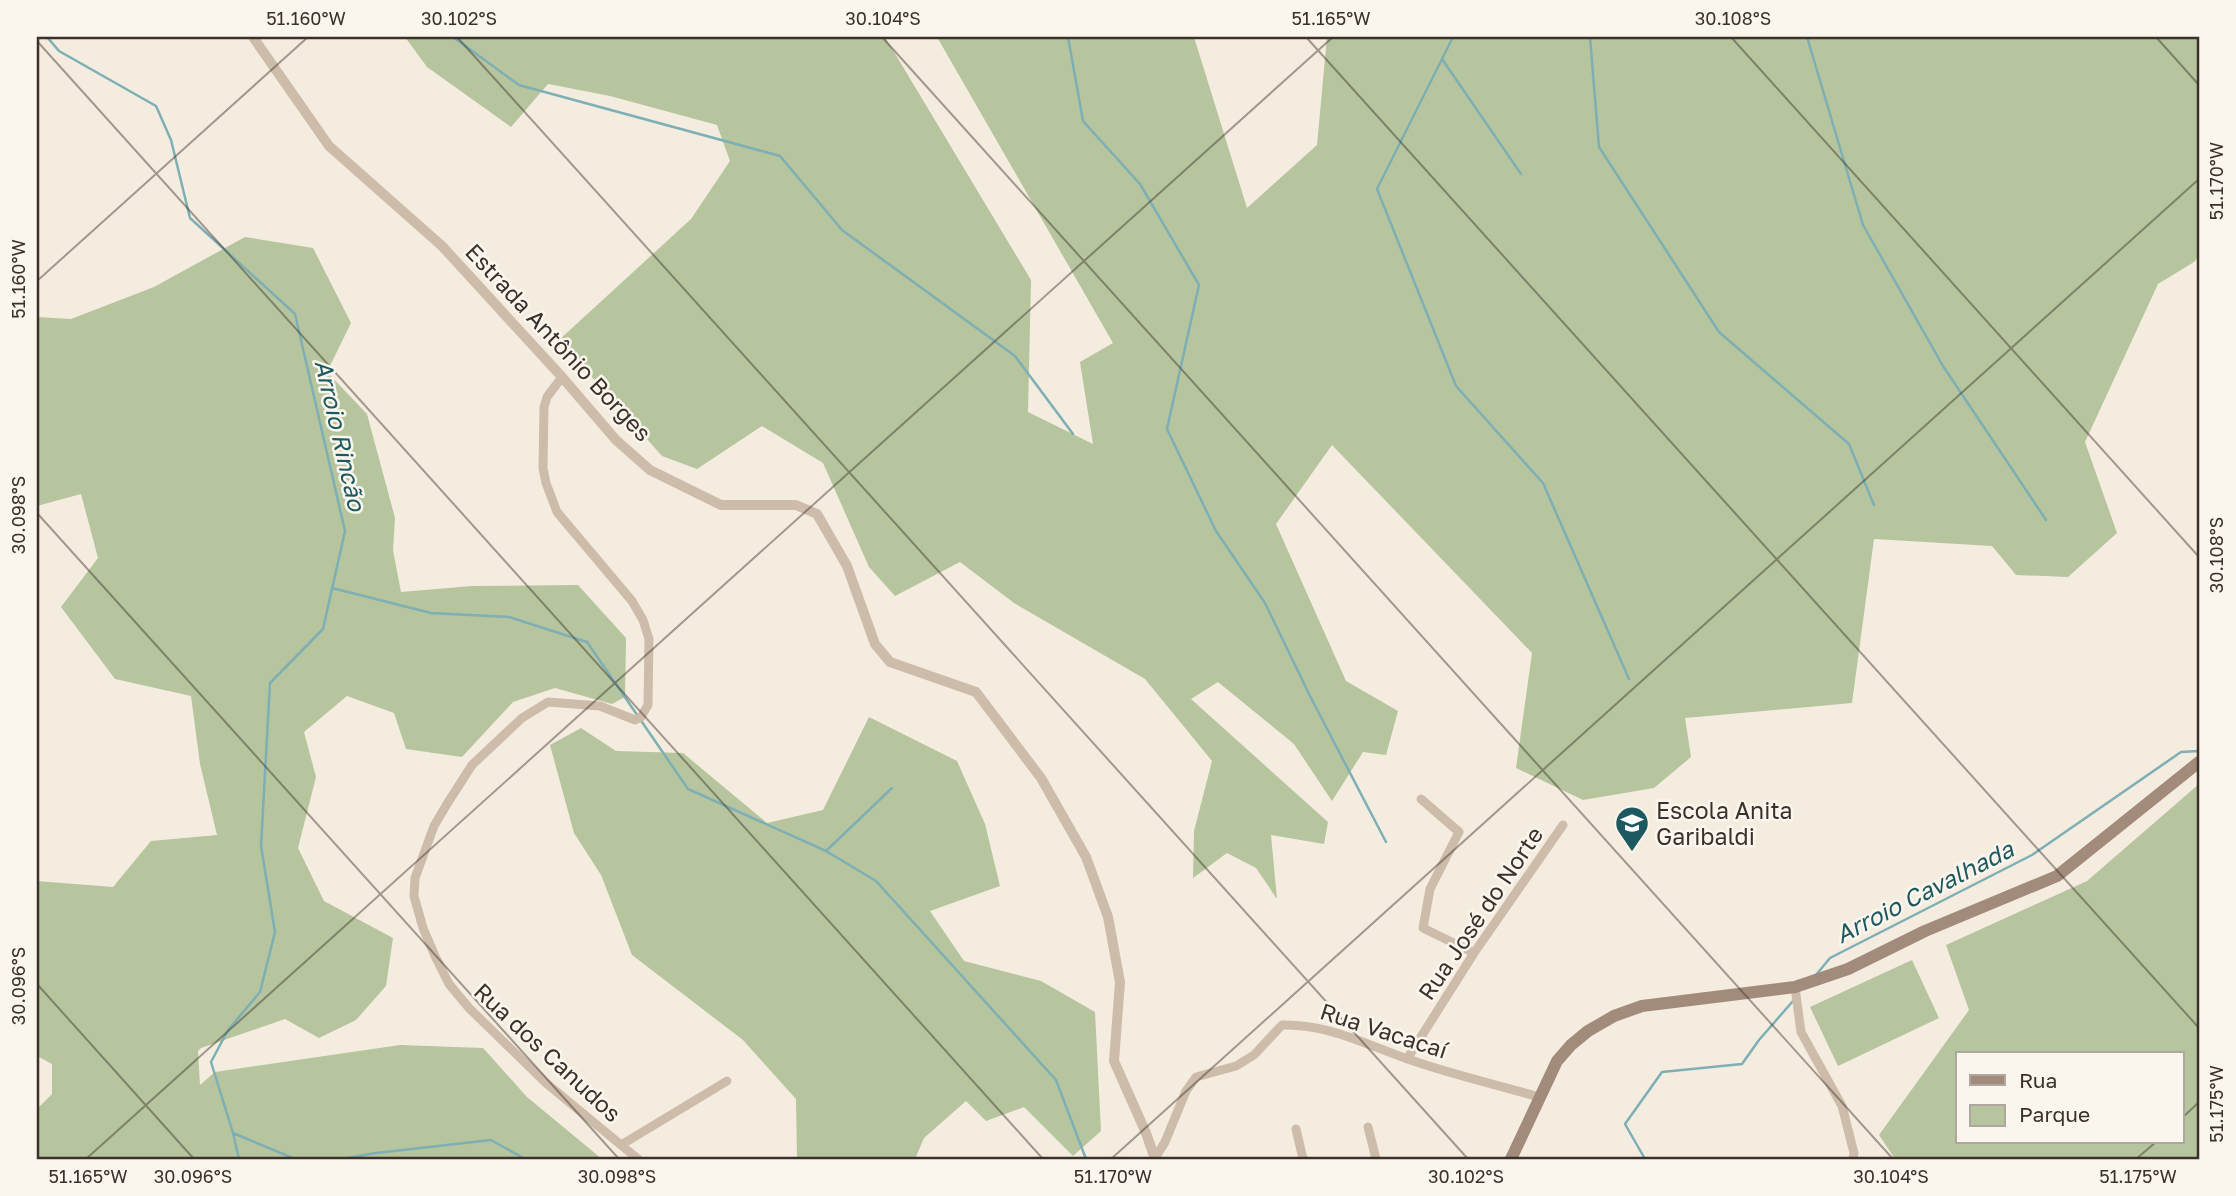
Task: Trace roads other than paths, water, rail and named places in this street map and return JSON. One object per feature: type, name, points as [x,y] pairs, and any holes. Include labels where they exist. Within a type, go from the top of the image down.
[{"type":"main road","points":[[1511,1159],[1557,1061],[1588,1031],[1614,1016],[1642,1006],[1799,986],[1848,969],[1925,931],[2057,876],[2199,762]]},
{"type":"street","name":"Estrada Antônio Borges","points":[[253,37],[329,146],[442,246],[616,440],[650,470],[722,505],[796,505],[817,514],[847,566],[875,644],[890,662],[976,692],[1041,778],[1086,857],[1108,917],[1120,982],[1114,1061],[1155,1159]]},
{"type":"street","name":"Rua dos Canudos","points":[[562,377],[547,397],[544,407],[543,468],[546,483],[557,512],[632,601],[643,620],[649,639],[648,705],[641,717],[635,720],[600,706],[548,702],[523,718],[472,765],[447,804],[434,826],[415,878],[414,897],[435,956],[449,984],[469,1008],[546,1083],[638,1159]]},
{"type":"street","points":[[1421,799],[1459,832],[1430,889],[1423,928],[1474,953]]},
{"type":"street","name":"Rua José do Norte","points":[[1406,1059],[1474,953],[1563,825]]},
{"type":"street","points":[[1799,986],[1801,1032],[1842,1106],[1854,1153],[1853,1159]]},
{"type":"street","name":"Rua Vacacaí","points":[[1155,1159],[1186,1091],[1196,1077],[1236,1066],[1254,1055],[1282,1025],[1336,1031],[1406,1059],[1539,1097]]},
{"type":"street","points":[[621,1145],[727,1081]]},
{"type":"street","points":[[1368,1127],[1376,1159]]},
{"type":"street","points":[[1296,1129],[1303,1159]]},
{"type":"waterway","name":"Arroio Rincão","points":[[47,37],[59,51],[156,106],[171,140],[190,218],[295,314],[345,531],[323,629],[270,683],[261,846],[275,932],[260,992],[228,1030],[211,1062],[239,1159]]},
{"type":"waterway","points":[[453,37],[519,85],[780,156],[842,230],[1015,356],[1073,434]]},
{"type":"waterway","points":[[1068,37],[1083,121],[1140,184],[1199,285],[1167,429],[1216,531],[1265,603],[1386,842]]},
{"type":"waterway","points":[[1453,37],[1377,189],[1456,386],[1543,483],[1629,679]]},
{"type":"waterway","points":[[1590,37],[1599,147],[1719,332],[1849,444],[1874,505]]},
{"type":"waterway","points":[[1807,37],[1863,225],[1943,366],[2046,520]]},
{"type":"waterway","points":[[1442,59],[1521,174]]},
{"type":"waterway","points":[[332,588],[431,613],[509,617],[587,642],[688,789],[826,851],[876,881],[1056,1080],[1086,1159]]},
{"type":"waterway","name":"Arroio Cavalhada","points":[[1816,975],[1830,958],[2032,855],[2181,752],[2199,751]]},
{"type":"waterway","points":[[826,851],[892,788]]},
{"type":"waterway","name":"Arroio Cavalhada","points":[[1645,1159],[1625,1124],[1662,1072],[1742,1064],[1793,1001]]},
{"type":"waterway","points":[[233,1133],[295,1159]]},
{"type":"waterway","points":[[342,1159],[491,1140],[525,1159]]},
{"type":"place","name":"Escola Anita Garibaldi","points":[[1632,853]]}]
